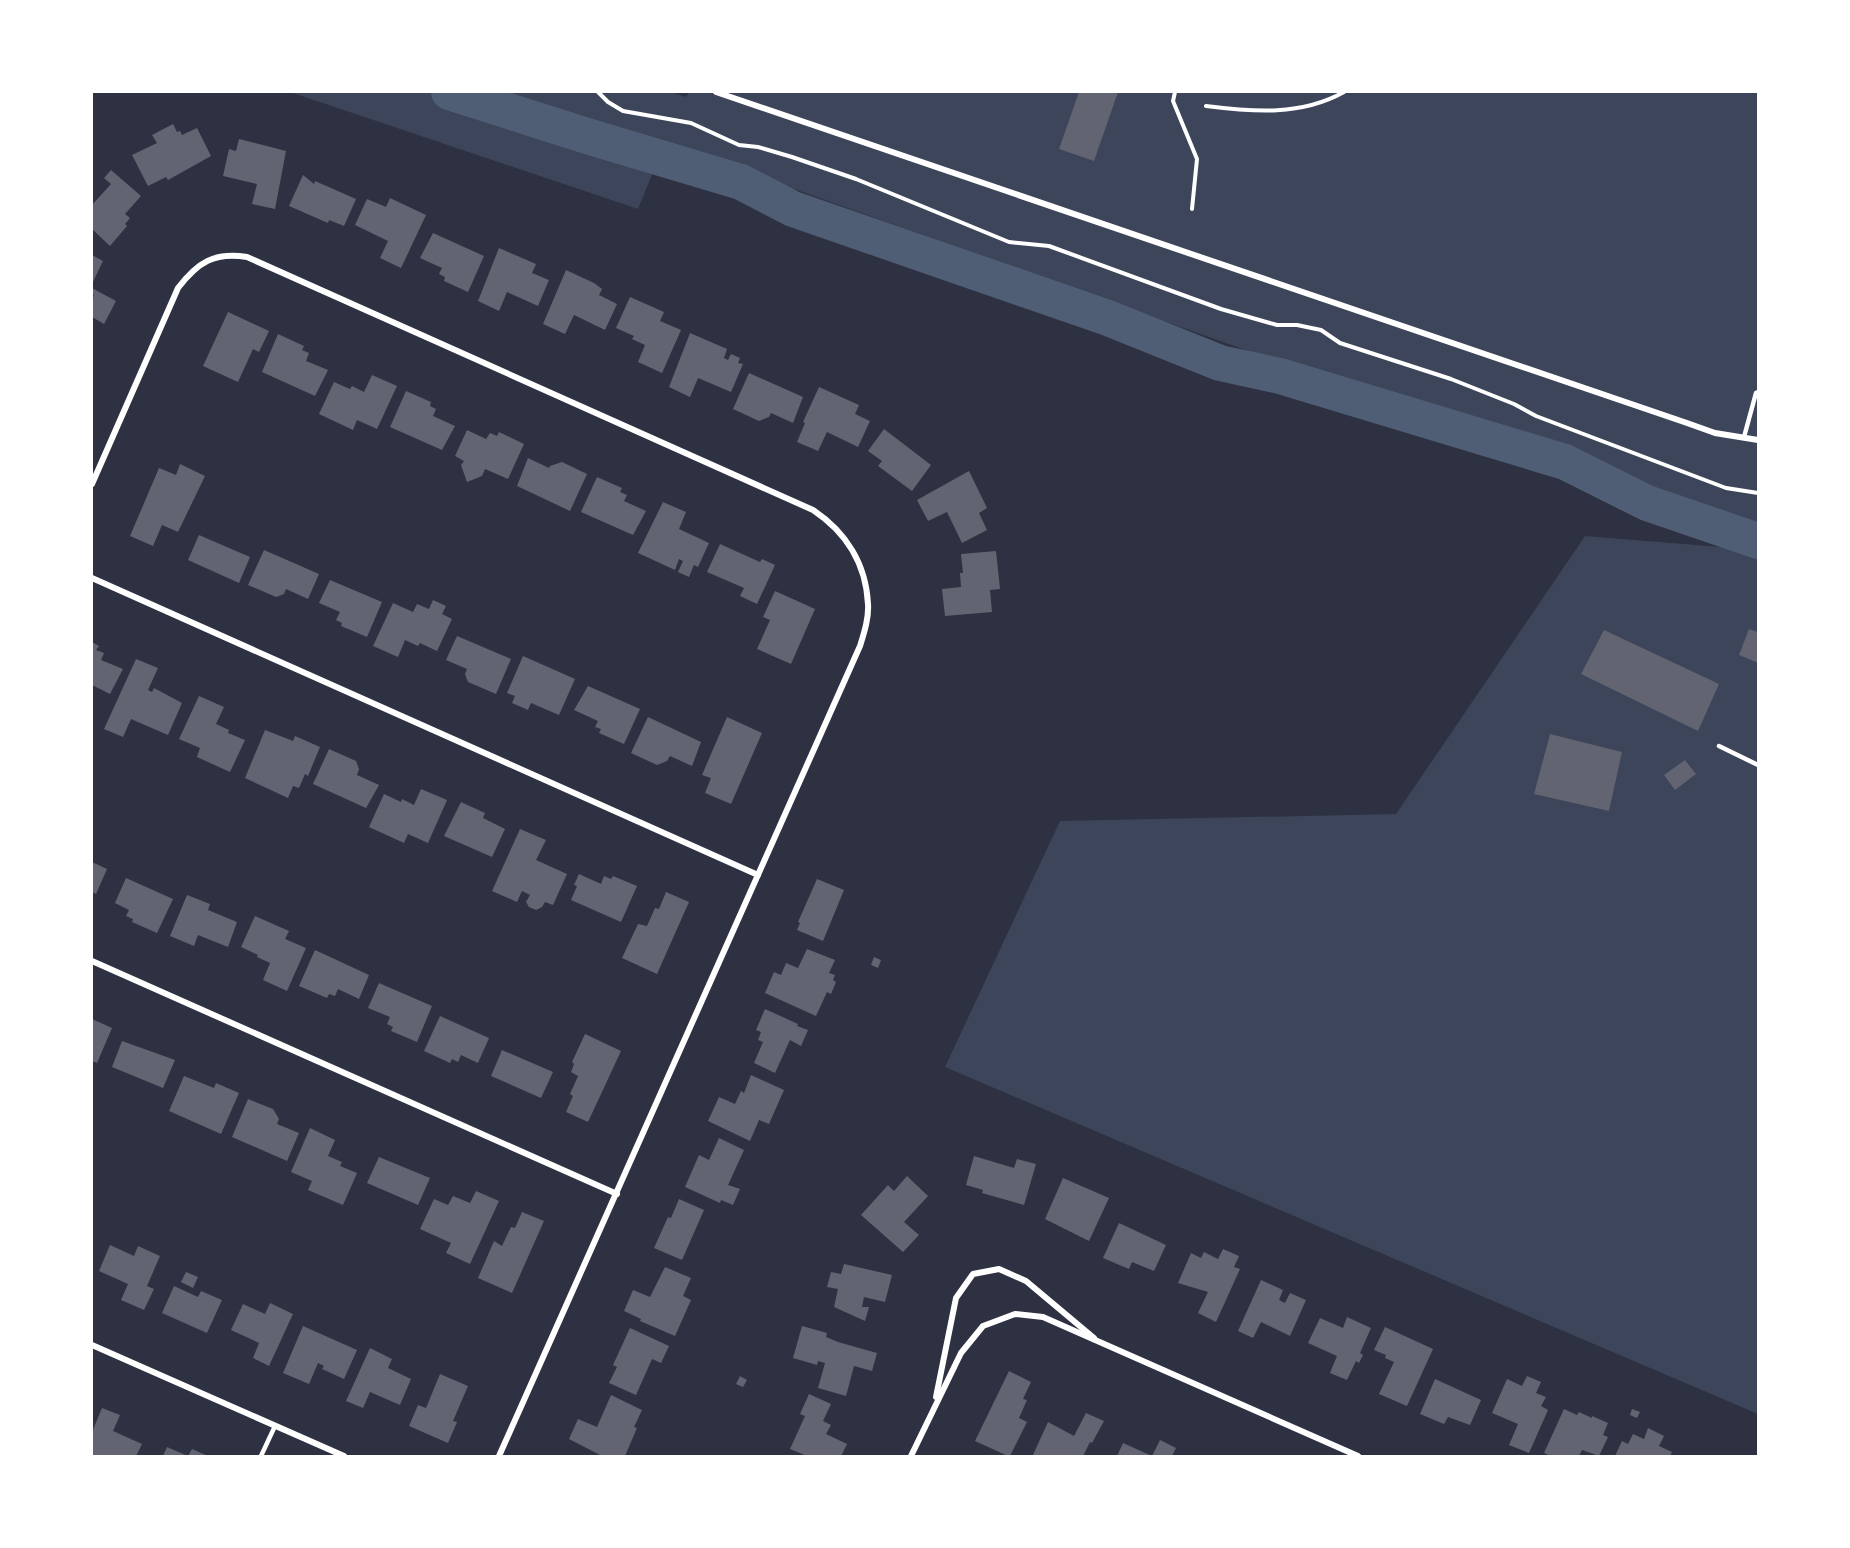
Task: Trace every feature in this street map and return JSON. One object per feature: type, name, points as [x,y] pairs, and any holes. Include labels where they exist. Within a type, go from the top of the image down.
[{"type":"street","points":[[716,92],[1687,423],[1715,432],[1758,440]]},
{"type":"street","points":[[92,484],[178,288],[191,270],[216,256],[235,255],[247,257],[813,510],[829,521],[855,552],[862,569],[868,605],[860,646],[499,1456]]},
{"type":"street","points":[[92,578],[758,875]]},
{"type":"street","points":[[92,961],[617,1194]]},
{"type":"street","points":[[934,1407],[956,1298],[973,1274],[999,1269],[1026,1281],[1101,1344]]},
{"type":"street","points":[[911,1456],[961,1353],[983,1326],[1015,1314],[1043,1317],[1358,1456]]},
{"type":"street","points":[[92,1345],[344,1456]]},
{"type":"lane","points":[[1744,437],[1758,392]]},
{"type":"lane","points":[[1719,746],[1758,765]]},
{"type":"lane","points":[[261,1456],[274,1426]]},
{"type":"path","points":[[598,92],[608,102],[623,111],[691,123],[739,145],[758,147],[792,157],[856,179],[1009,242],[1049,246],[1221,309],[1266,322],[1321,330],[1340,343],[1451,379],[1514,404],[1536,416],[1726,488],[1758,493]]},
{"type":"path","points":[[1175,92],[1173,101],[1197,159],[1192,209]]},
{"type":"path","points":[[1206,106],[1274,111],[1303,108],[1326,102],[1344,92]]},
{"type":"shaded area","points":[[290,92],[671,92],[686,97],[689,92],[1758,92],[1758,533],[665,143],[638,209]]},
{"type":"shaded area","points":[[1585,536],[1758,550],[1758,1414],[945,1067],[1060,821],[1396,814]]},
{"type":"building","points":[[1079,92],[1118,92],[1094,161],[1059,149]]},
{"type":"building","points":[[173,124],[177,132],[180,131],[182,135],[197,128],[211,156],[168,180],[166,177],[148,186],[132,155],[157,143],[152,135]]},
{"type":"building","points":[[239,139],[286,151],[275,209],[252,204],[257,184],[223,176],[229,149],[236,151]]},
{"type":"building","points":[[111,170],[141,196],[125,214],[130,218],[125,224],[127,226],[110,246],[92,229],[92,205],[111,184],[104,178]]},
{"type":"building","points":[[303,175],[314,184],[315,181],[356,199],[344,226],[329,220],[328,223],[289,206]]},
{"type":"building","points":[[390,198],[426,215],[401,268],[380,258],[388,241],[355,225],[367,199],[386,207]]},
{"type":"building","points":[[433,233],[484,256],[468,292],[444,281],[445,277],[439,274],[442,268],[420,258]]},
{"type":"building","points":[[499,248],[536,264],[532,273],[549,280],[538,306],[507,292],[499,311],[478,301]]},
{"type":"building","points":[[92,255],[103,261],[92,284]]},
{"type":"building","points":[[566,270],[594,283],[602,289],[599,295],[617,304],[605,330],[574,315],[565,334],[543,324]]},
{"type":"building","points":[[92,288],[116,301],[104,324],[92,317],[94,295]]},
{"type":"building","points":[[630,297],[664,312],[660,321],[681,330],[662,373],[638,362],[645,345],[632,339],[634,336],[616,328]]},
{"type":"building","points":[[228,312],[269,331],[259,352],[253,349],[238,382],[203,366]]},
{"type":"building","points":[[690,333],[727,349],[724,358],[728,360],[731,354],[740,358],[738,363],[743,364],[731,392],[698,378],[690,397],[669,387]]},
{"type":"building","points":[[278,334],[304,346],[302,350],[309,353],[306,361],[328,370],[315,396],[262,372]]},
{"type":"building","points":[[749,373],[803,397],[793,423],[771,413],[769,417],[759,421],[733,409]]},
{"type":"building","points":[[372,375],[397,386],[377,429],[357,420],[353,430],[319,414],[334,382],[350,389],[352,386],[364,392]]},
{"type":"building","points":[[819,387],[859,405],[855,414],[870,421],[858,447],[827,432],[818,451],[797,442],[805,423],[803,422]]},
{"type":"building","points":[[406,391],[431,402],[430,406],[436,409],[433,416],[455,426],[442,450],[390,427]]},
{"type":"building","points":[[884,429],[931,465],[912,491],[878,466],[882,461],[868,451]]},
{"type":"building","points":[[467,430],[486,439],[490,433],[497,436],[499,432],[524,444],[508,479],[485,469],[482,476],[467,482],[461,465],[464,461],[455,456]]},
{"type":"building","points":[[528,458],[549,468],[562,462],[587,474],[570,511],[517,486]]},
{"type":"building","points":[[180,464],[205,476],[178,532],[162,525],[153,546],[130,536],[159,468],[176,475]]},
{"type":"building","points":[[969,471],[987,508],[979,513],[987,530],[962,543],[947,512],[928,521],[917,500]]},
{"type":"building","points":[[597,477],[622,488],[620,492],[627,495],[624,501],[646,511],[633,535],[581,512]]},
{"type":"building","points":[[663,502],[686,512],[679,529],[709,543],[698,567],[694,565],[689,577],[678,572],[683,561],[679,559],[675,570],[638,553]]},
{"type":"building","points":[[199,535],[250,557],[239,583],[188,560]]},
{"type":"building","points":[[720,544],[760,562],[762,559],[775,565],[757,604],[740,596],[744,588],[707,572]]},
{"type":"building","points":[[264,550],[319,574],[308,599],[286,589],[284,594],[276,597],[248,585]]},
{"type":"building","points":[[996,551],[1000,589],[990,590],[992,612],[945,616],[942,589],[961,587],[960,573],[963,573],[961,554]]},
{"type":"building","points":[[330,580],[382,602],[367,637],[341,626],[342,623],[336,620],[340,612],[319,603]]},
{"type":"building","points":[[775,591],[815,609],[791,664],[757,649],[770,620],[763,617]]},
{"type":"building","points":[[433,600],[446,606],[442,614],[452,619],[437,651],[420,643],[418,646],[405,640],[398,657],[373,646],[393,603],[413,612],[417,604],[429,609]]},
{"type":"building","points":[[1749,629],[1758,632],[1758,663],[1739,655]]},
{"type":"building","points":[[1604,630],[1719,684],[1698,731],[1581,674]]},
{"type":"building","points":[[457,636],[511,659],[496,694],[468,682],[465,674],[467,669],[446,660]]},
{"type":"building","points":[[92,642],[99,646],[96,650],[104,653],[101,660],[123,669],[110,694],[92,685]]},
{"type":"building","points":[[523,656],[575,679],[559,715],[531,703],[528,710],[512,703],[515,696],[507,693]]},
{"type":"building","points":[[136,659],[158,668],[148,690],[152,692],[154,688],[182,703],[168,735],[131,719],[123,737],[104,729]]},
{"type":"building","points":[[588,686],[640,709],[624,744],[599,733],[601,729],[595,727],[598,721],[574,710]]},
{"type":"building","points":[[199,696],[224,707],[216,724],[229,730],[228,733],[245,740],[230,772],[197,757],[200,748],[179,739]]},
{"type":"building","points":[[648,717],[701,742],[692,766],[670,756],[667,761],[657,765],[631,753]]},
{"type":"building","points":[[727,717],[762,733],[731,804],[705,793],[711,778],[702,775]]},
{"type":"building","points":[[265,730],[293,741],[295,736],[320,747],[308,776],[305,774],[299,788],[293,786],[288,798],[245,778]]},
{"type":"building","points":[[1550,734],[1622,752],[1609,811],[1534,794]]},
{"type":"building","points":[[329,749],[356,761],[359,769],[357,775],[379,785],[366,808],[313,784]]},
{"type":"building","points":[[1685,760],[1696,774],[1675,790],[1664,775]]},
{"type":"building","points":[[421,789],[447,800],[428,843],[408,834],[404,843],[369,827],[384,794],[414,805]]},
{"type":"building","points":[[461,802],[485,813],[483,818],[505,829],[492,857],[444,836]]},
{"type":"building","points":[[520,829],[546,840],[536,860],[567,874],[553,905],[545,902],[536,910],[529,907],[526,902],[530,895],[522,891],[517,902],[492,891]]},
{"type":"building","points":[[92,862],[107,869],[96,894],[92,892]]},
{"type":"building","points":[[579,874],[601,884],[604,876],[611,879],[613,876],[637,886],[621,922],[571,900]]},
{"type":"building","points":[[126,878],[173,899],[157,933],[132,922],[133,919],[126,916],[129,910],[115,903]]},
{"type":"building","points":[[817,879],[844,890],[823,941],[797,930],[800,923],[798,922]]},
{"type":"building","points":[[666,892],[689,902],[657,974],[622,958],[638,924],[647,926],[655,908],[659,909]]},
{"type":"building","points":[[187,895],[210,904],[208,910],[237,922],[228,947],[198,935],[194,946],[170,936]]},
{"type":"building","points":[[255,916],[289,931],[285,939],[306,948],[287,991],[263,980],[270,963],[241,947]]},
{"type":"building","points":[[807,949],[835,960],[829,973],[835,975],[833,980],[836,982],[831,994],[827,992],[816,1016],[765,993],[774,972],[781,975],[786,963],[798,968]]},
{"type":"building","points":[[315,950],[369,975],[359,999],[338,989],[335,996],[329,994],[327,998],[299,986]]},
{"type":"building","points":[[874,957],[881,960],[878,968],[871,965]]},
{"type":"building","points":[[379,983],[432,1006],[417,1042],[391,1031],[393,1027],[387,1024],[390,1017],[368,1008]]},
{"type":"building","points":[[765,1009],[808,1030],[801,1046],[790,1040],[775,1073],[754,1063],[763,1042],[758,1040],[761,1032],[756,1030]]},
{"type":"building","points":[[440,1016],[489,1038],[478,1063],[461,1055],[458,1062],[452,1059],[450,1063],[424,1051]]},
{"type":"building","points":[[92,1019],[112,1028],[97,1063],[92,1061]]},
{"type":"building","points":[[585,1034],[621,1051],[588,1122],[566,1112],[573,1096],[570,1094],[578,1076],[571,1072],[574,1064],[572,1062]]},
{"type":"building","points":[[122,1041],[175,1060],[163,1088],[112,1067]]},
{"type":"building","points":[[502,1050],[553,1072],[541,1098],[491,1076]]},
{"type":"building","points":[[751,1075],[784,1090],[769,1124],[759,1120],[750,1141],[708,1121],[719,1097],[735,1104],[741,1091],[744,1093]]},
{"type":"building","points":[[184,1076],[214,1088],[216,1083],[239,1093],[221,1134],[169,1111]]},
{"type":"building","points":[[248,1099],[273,1109],[279,1119],[277,1124],[299,1133],[287,1161],[232,1137]]},
{"type":"building","points":[[310,1128],[335,1140],[328,1156],[342,1162],[340,1166],[357,1173],[343,1205],[308,1190],[312,1181],[291,1172]]},
{"type":"building","points":[[719,1138],[744,1150],[728,1185],[740,1189],[733,1205],[721,1200],[720,1203],[685,1187],[699,1155],[709,1160]]},
{"type":"building","points":[[974,1156],[1014,1168],[1017,1159],[1036,1164],[1024,1205],[982,1193],[983,1190],[966,1185]]},
{"type":"building","points":[[379,1157],[430,1178],[418,1205],[367,1183]]},
{"type":"building","points":[[907,1176],[928,1196],[904,1222],[919,1235],[903,1252],[861,1215],[888,1185],[894,1191]]},
{"type":"building","points":[[1063,1178],[1109,1198],[1089,1241],[1045,1219]]},
{"type":"building","points":[[476,1191],[499,1201],[470,1264],[446,1253],[451,1243],[420,1229],[434,1199],[448,1205],[453,1196],[470,1203]]},
{"type":"building","points":[[679,1199],[704,1210],[682,1260],[654,1248]]},
{"type":"building","points":[[522,1212],[544,1221],[512,1293],[478,1278],[494,1241],[502,1246],[511,1227],[515,1228]]},
{"type":"building","points":[[1119,1223],[1166,1245],[1154,1271],[1132,1262],[1129,1269],[1103,1258]]},
{"type":"building","points":[[110,1245],[134,1256],[138,1246],[160,1256],[147,1286],[154,1289],[144,1310],[121,1300],[128,1284],[99,1271]]},
{"type":"building","points":[[1223,1249],[1239,1256],[1234,1267],[1240,1269],[1216,1322],[1198,1313],[1208,1292],[1178,1283],[1191,1253],[1201,1258],[1204,1252],[1218,1259]]},
{"type":"building","points":[[844,1264],[892,1275],[885,1302],[864,1297],[862,1307],[869,1307],[865,1321],[834,1307],[838,1289],[827,1287],[831,1272],[841,1274]]},
{"type":"building","points":[[665,1267],[691,1278],[683,1296],[691,1300],[675,1336],[640,1321],[641,1319],[624,1311],[633,1290],[650,1297]]},
{"type":"building","points":[[186,1272],[198,1277],[193,1288],[181,1282]]},
{"type":"building","points":[[1261,1280],[1283,1290],[1279,1300],[1285,1303],[1290,1293],[1306,1300],[1290,1336],[1261,1322],[1253,1338],[1238,1331]]},
{"type":"building","points":[[174,1286],[198,1297],[201,1291],[222,1300],[207,1333],[162,1313]]},
{"type":"building","points":[[270,1303],[293,1314],[269,1366],[253,1358],[259,1343],[231,1330],[243,1304],[265,1314]]},
{"type":"building","points":[[1347,1317],[1371,1328],[1360,1353],[1363,1355],[1359,1363],[1356,1361],[1347,1380],[1330,1373],[1337,1356],[1308,1343],[1320,1318],[1343,1328]]},
{"type":"building","points":[[303,1326],[357,1350],[344,1379],[322,1369],[324,1366],[318,1363],[309,1384],[283,1373]]},
{"type":"building","points":[[802,1326],[827,1333],[826,1337],[838,1342],[877,1353],[872,1371],[854,1366],[846,1396],[818,1388],[825,1363],[818,1361],[817,1365],[793,1358]]},
{"type":"building","points":[[1385,1327],[1433,1349],[1407,1406],[1379,1394],[1394,1362],[1385,1358],[1386,1355],[1374,1350]]},
{"type":"building","points":[[630,1328],[669,1346],[661,1363],[652,1359],[636,1395],[609,1383],[617,1367],[613,1365]]},
{"type":"building","points":[[370,1348],[392,1359],[388,1368],[411,1379],[400,1405],[370,1392],[363,1408],[346,1401]]},
{"type":"building","points":[[1009,1371],[1031,1382],[1023,1399],[1027,1400],[1019,1418],[1027,1422],[1008,1456],[975,1441]]},
{"type":"building","points":[[440,1374],[468,1386],[453,1421],[457,1422],[448,1443],[409,1426],[418,1405],[426,1408]]},
{"type":"building","points":[[740,1376],[747,1380],[743,1387],[736,1384]]},
{"type":"building","points":[[1527,1376],[1541,1382],[1536,1393],[1546,1397],[1541,1406],[1548,1410],[1529,1453],[1509,1445],[1518,1424],[1492,1413],[1507,1379],[1522,1386]]},
{"type":"building","points":[[1435,1379],[1481,1400],[1470,1425],[1448,1417],[1444,1424],[1420,1414]]},
{"type":"building","points":[[809,1394],[831,1404],[823,1421],[831,1425],[826,1434],[847,1444],[841,1456],[807,1456],[790,1449],[805,1416],[800,1414]]},
{"type":"building","points":[[611,1395],[642,1410],[625,1456],[602,1456],[569,1439],[578,1419],[597,1427]]},
{"type":"building","points":[[102,1408],[120,1415],[113,1431],[142,1444],[136,1456],[92,1456],[92,1432]]},
{"type":"building","points":[[1564,1409],[1577,1415],[1579,1412],[1592,1418],[1592,1416],[1608,1423],[1603,1435],[1608,1437],[1599,1456],[1582,1450],[1579,1456],[1551,1456],[1544,1453]]},
{"type":"building","points":[[1632,1409],[1640,1412],[1637,1418],[1630,1415]]},
{"type":"building","points":[[1086,1413],[1104,1421],[1083,1456],[1033,1455],[1048,1422],[1074,1436]]},
{"type":"building","points":[[1648,1428],[1664,1436],[1659,1446],[1672,1452],[1670,1456],[1615,1456],[1622,1441],[1628,1444],[1633,1434],[1644,1439]]},
{"type":"building","points":[[1160,1440],[1176,1448],[1172,1456],[1152,1456]]},
{"type":"building","points":[[1123,1443],[1152,1456],[1117,1456]]},
{"type":"building","points":[[167,1447],[188,1456],[163,1456]]},
{"type":"building","points":[[192,1449],[208,1456],[188,1456]]},
{"type":"waterway","points":[[449,92],[741,182],[793,209],[1108,318],[1220,363],[1280,376],[1565,462],[1647,503],[1758,541]]}]
